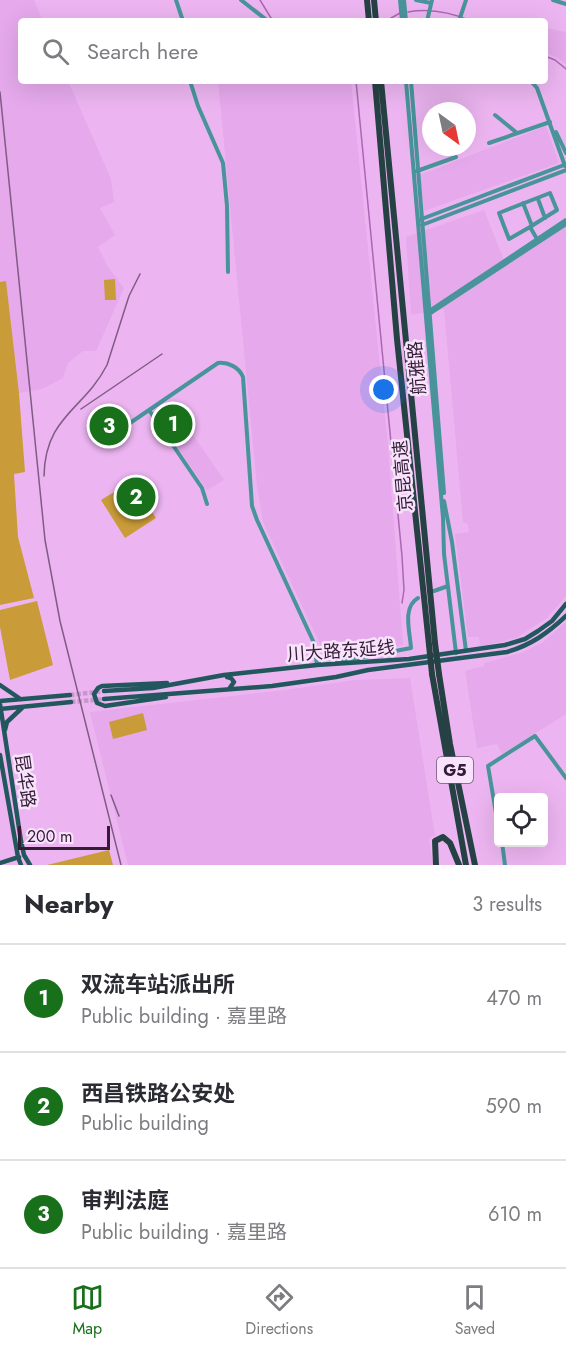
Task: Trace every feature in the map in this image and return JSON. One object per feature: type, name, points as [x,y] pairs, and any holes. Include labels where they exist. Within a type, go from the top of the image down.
[{"type":"highway","points":[[367,0],[372,17]]},
{"type":"highway","points":[[372,17],[375,0]]},
{"type":"highway","name":"京昆高速","points":[[375,84],[397,339],[432,644],[466,865]]},
{"type":"highway","name":"京昆高速","points":[[381,84],[432,644]]},
{"type":"highway","name":"京昆高速","points":[[436,674],[475,865]]},
{"type":"highway","points":[[436,865],[434,844],[443,837],[446,837],[450,843],[459,865]]},
{"type":"main road","name":"川大路东延线","points":[[104,691],[153,688],[224,675],[317,665],[364,663],[506,645],[525,639],[552,621],[566,604]]},
{"type":"main road","name":"川大路东延线","points":[[104,699],[272,686],[368,670],[507,652],[535,641],[566,616]]},
{"type":"main road","points":[[224,675],[234,682],[231,688],[226,690]]},
{"type":"main road","points":[[184,682],[102,686],[96,691],[94,698],[97,703],[105,706],[186,693]]},
{"type":"main road","points":[[0,685],[22,699]]},
{"type":"main road","points":[[0,706],[22,699],[70,695]]},
{"type":"main road","points":[[0,706],[23,707],[71,702]]},
{"type":"main road","name":"昆华路","points":[[0,706],[21,841],[24,855],[29,863]]},
{"type":"main road","points":[[4,731],[7,722],[23,707]]},
{"type":"main road","name":"昆华路","points":[[0,755],[20,865]]},
{"type":"main road","points":[[0,863],[24,855]]},
{"type":"main road","points":[[20,865],[29,863]]},
{"type":"street","points":[[176,0],[182,18]]},
{"type":"street","points":[[241,0],[264,18]]},
{"type":"street","points":[[402,0],[404,17]]},
{"type":"street","points":[[416,0],[431,3],[428,18]]},
{"type":"street","points":[[460,18],[465,0]]},
{"type":"street","points":[[553,0],[566,4]]},
{"type":"street","points":[[191,84],[198,106],[222,156],[227,206],[228,272]]},
{"type":"street","name":"航雅路","points":[[409,84],[419,220]]},
{"type":"street","name":"航雅路","points":[[409,84],[419,220],[445,502],[466,651]]},
{"type":"street","points":[[534,84],[550,122],[565,168]]},
{"type":"street","points":[[495,116],[518,133]]},
{"type":"street","points":[[489,143],[550,122]]},
{"type":"street","points":[[550,122],[566,153]]},
{"type":"street","points":[[417,171],[456,157]]},
{"type":"street","points":[[419,220],[565,168]]},
{"type":"street","points":[[420,225],[565,168]]},
{"type":"street","points":[[550,193],[557,210],[509,239],[499,213],[538,199],[550,193]]},
{"type":"street","points":[[538,199],[544,218]]},
{"type":"street","points":[[523,203],[537,239]]},
{"type":"street","points":[[428,313],[566,222]]},
{"type":"street","points":[[428,313],[566,222]]},
{"type":"street","name":"航雅路","points":[[428,313],[448,586],[456,653]]},
{"type":"street","points":[[108,438],[218,363],[230,364],[241,373],[252,506],[314,643],[317,665],[411,648],[408,609],[411,602],[418,598]]},
{"type":"street","points":[[149,410],[202,488],[207,504]]},
{"type":"street","points":[[435,591],[448,586]]},
{"type":"street","points":[[494,801],[488,766],[535,736],[566,778]]},
{"type":"street","points":[[503,847],[506,865]]},
{"type":"shaded area","points":[[0,0],[34,0],[42,18],[18,18],[18,84],[69,84],[111,179],[114,202],[100,208],[115,235],[98,247],[108,267],[124,288],[96,351],[83,351],[68,363],[63,378],[42,389],[19,393],[6,281],[0,282]]},
{"type":"shaded area","points":[[548,28],[566,32],[566,64],[548,54]]},
{"type":"shaded area","points":[[218,84],[351,84],[388,446],[403,645],[325,655],[263,522],[257,486]]},
{"type":"shaded area","points":[[546,126],[559,163],[424,211],[420,175],[469,156],[476,156],[476,153]]},
{"type":"shaded area","points":[[484,210],[506,265],[566,225],[566,596],[547,618],[516,638],[480,647],[479,637],[468,637],[455,534],[469,532],[468,524],[463,522],[444,309],[411,315],[406,237]]},
{"type":"shaded area","points":[[115,279],[116,300],[105,300],[104,280]]},
{"type":"shaded area","points":[[6,281],[19,393],[25,472],[14,474],[18,537],[34,598],[0,605],[0,282]]},
{"type":"shaded area","points":[[193,435],[224,480],[207,490],[176,446]]},
{"type":"shaded area","points":[[124,486],[127,491],[135,486],[156,518],[125,538],[101,500]]},
{"type":"shaded area","points":[[37,601],[53,665],[10,680],[0,627],[0,610]]},
{"type":"shaded area","points":[[566,622],[566,714],[502,754],[497,744],[477,748],[465,671],[484,666],[484,663],[521,653],[542,643]]},
{"type":"shaded area","points":[[410,678],[435,836],[429,840],[433,865],[128,865],[90,712],[355,680]]},
{"type":"shaded area","points":[[143,713],[147,730],[113,739],[109,722]]},
{"type":"shaded area","points":[[109,850],[113,865],[47,865]]},
{"type":"waterway","points":[[260,0],[271,18]]},
{"type":"waterway","points":[[408,12],[424,10],[463,18]]},
{"type":"waterway","points":[[391,18],[400,13]]},
{"type":"waterway","points":[[548,57],[566,69]]},
{"type":"waterway","points":[[356,84],[402,556],[404,590],[402,603]]},
{"type":"tunnel","points":[[70,695],[104,691]]},
{"type":"tunnel","points":[[71,702],[104,699]]},
{"type":"railway","points":[[0,92],[45,540],[60,621],[121,865]]},
{"type":"railway","points":[[44,476],[46,456],[58,426],[88,393],[107,365],[129,296],[140,274]]},
{"type":"railway","points":[[81,409],[162,354]]},
{"type":"railway","points":[[111,795],[119,816]]},
{"type":"place","name":"双流车站派出所","points":[[173,424]]},
{"type":"place","name":"审判法庭","points":[[109,426]]},
{"type":"place","name":"西昌铁路公安处","points":[[136,497]]}]
